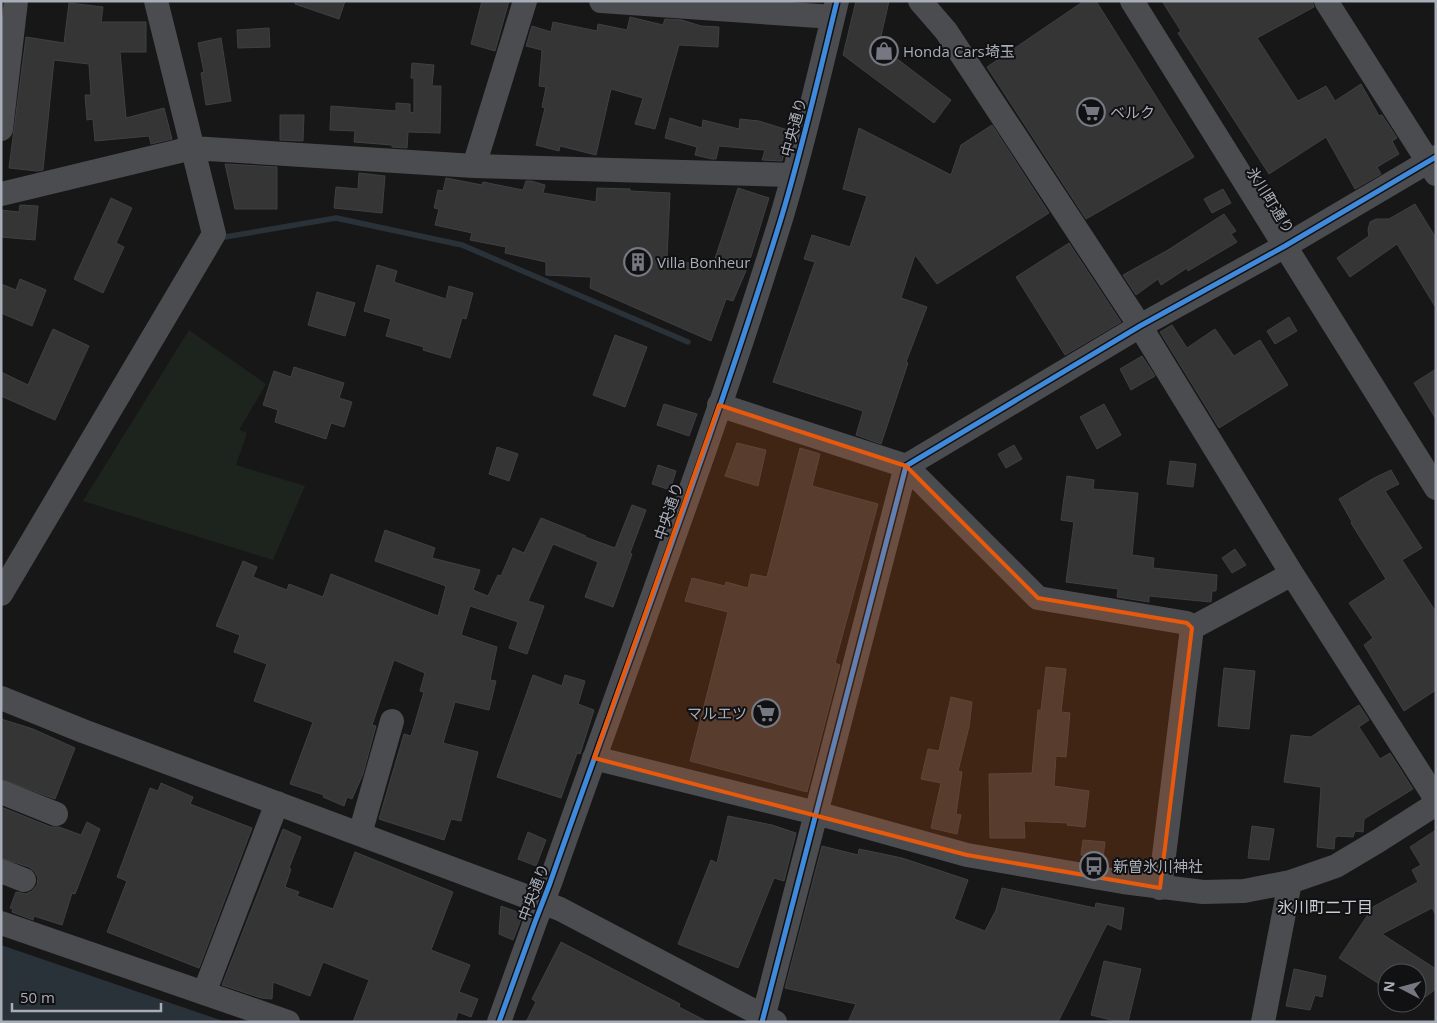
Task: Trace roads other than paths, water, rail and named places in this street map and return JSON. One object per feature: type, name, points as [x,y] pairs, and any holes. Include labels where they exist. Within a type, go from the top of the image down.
[{"type":"street","points":[[1,128],[16,1]]},
{"type":"street","points":[[474,166],[525,1]]},
{"type":"street","points":[[600,1],[835,9]]},
{"type":"street","points":[[920,1],[946,31],[1140,326],[1292,574],[1436,799]]},
{"type":"street","name":"氷川町通り","points":[[1132,1],[1436,488]]},
{"type":"street","points":[[1,698],[83,731],[560,909],[767,1020],[816,813],[906,466],[1140,326],[1433,164],[1326,1]]},
{"type":"street","points":[[1,594],[214,234],[152,2]]},
{"type":"street","name":"中央通り","points":[[499,1022],[719,405],[780,222],[835,9]]},
{"type":"street","points":[[1,194],[192,148],[474,166],[793,175]]},
{"type":"street","points":[[719,405],[906,466],[1038,598],[1187,623],[1192,628]]},
{"type":"street","points":[[1192,628],[1292,574]]},
{"type":"street","points":[[1160,888],[1192,628]]},
{"type":"street","points":[[360,834],[392,720]]},
{"type":"street","points":[[594,758],[816,813],[967,855],[1160,888],[1203,892],[1244,891],[1290,882],[1336,866],[1436,804]]},
{"type":"street","points":[[1,792],[56,814]]},
{"type":"street","points":[[204,993],[277,803]]},
{"type":"street","points":[[1,871],[24,880]]},
{"type":"street","points":[[1263,1022],[1290,882]]},
{"type":"street","points":[[1,923],[288,1022]]},
{"type":"waterway","points":[[219,238],[336,218],[462,245],[688,342]]},
{"type":"place","name":"Honda Cars埼玉","points":[[884,51]]},
{"type":"place","name":"ベルク","points":[[1091,112]]},
{"type":"place","name":"Villa Bonheur","points":[[638,262]]},
{"type":"place","name":"マルエツ","points":[[766,713]]},
{"type":"place","name":"新曽氷川神社","points":[[1094,866]]},
{"type":"district","name":"氷川町二丁目","points":[[1325,907]]}]
